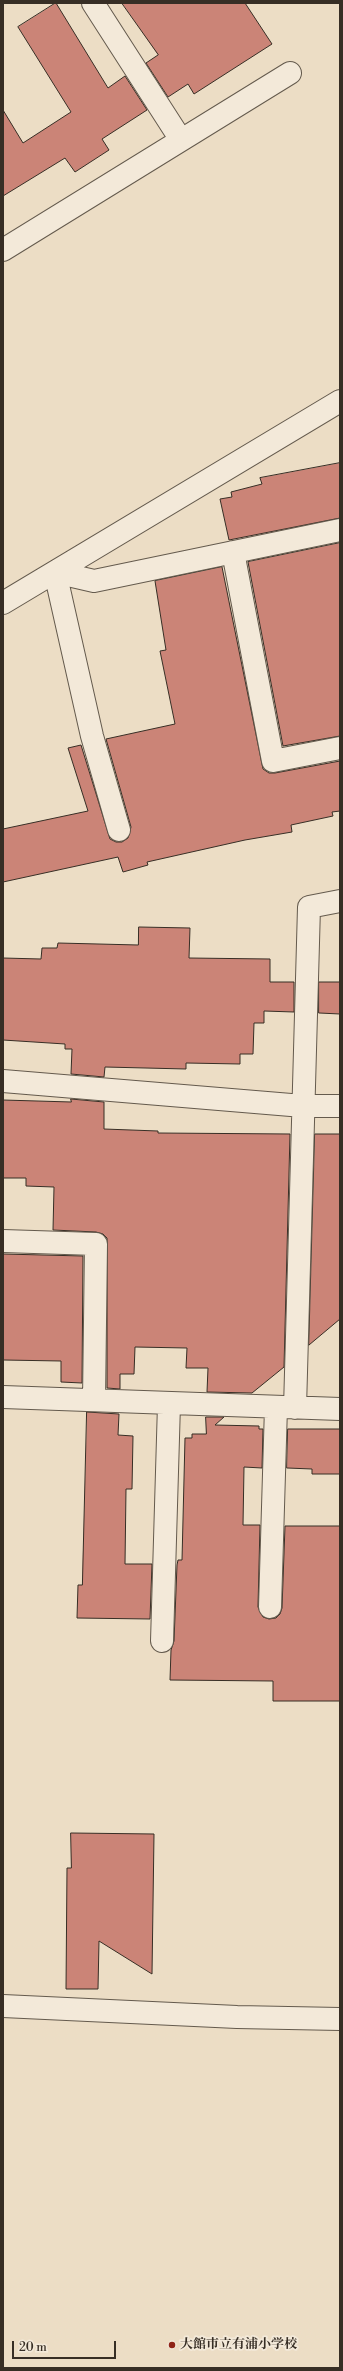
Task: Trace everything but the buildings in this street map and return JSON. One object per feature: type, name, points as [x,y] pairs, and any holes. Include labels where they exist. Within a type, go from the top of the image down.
[{"type":"street","points":[[93,3],[182,140]]},
{"type":"street","points":[[3,250],[290,73]]},
{"type":"street","points":[[3,603],[340,401]]},
{"type":"street","points":[[55,572],[94,581],[340,530]]},
{"type":"street","points":[[233,552],[273,761],[340,748]]},
{"type":"street","points":[[55,572],[92,736],[119,830]]},
{"type":"street","points":[[270,1607],[286,1407],[303,1106],[309,907],[340,901]]},
{"type":"street","points":[[3,1082],[303,1106],[340,1106]]},
{"type":"street","points":[[3,1241],[96,1244],[94,1400]]},
{"type":"street","points":[[3,1397],[340,1409]]},
{"type":"street","points":[[162,1641],[169,1404]]},
{"type":"street","points":[[3,2006],[237,2017],[340,2019]]},
{"type":"place","name":"大館市立有浦小学校","points":[[172,2345]]}]
